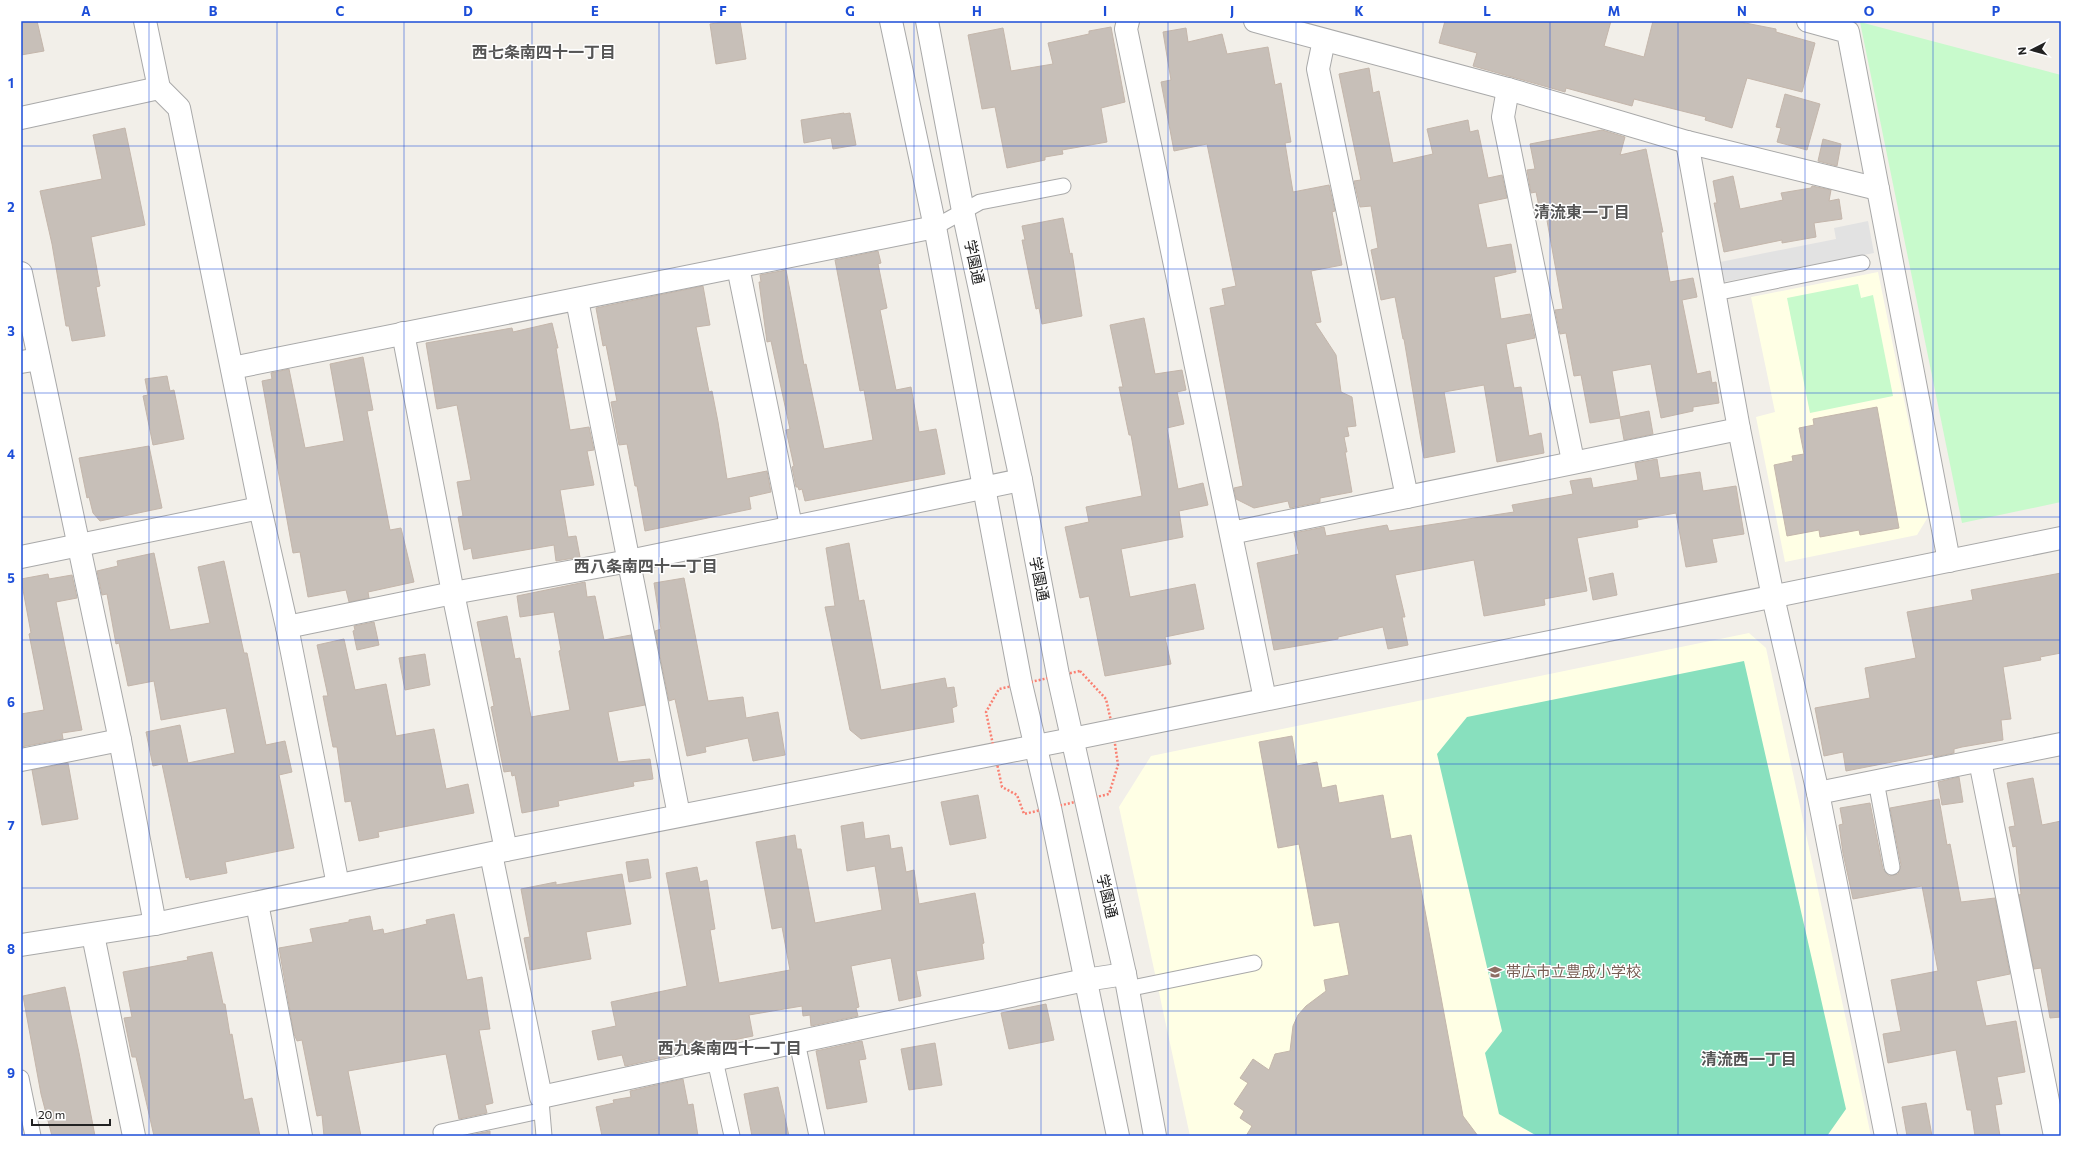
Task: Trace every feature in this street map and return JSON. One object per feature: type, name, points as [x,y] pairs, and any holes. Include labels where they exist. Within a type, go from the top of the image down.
[{"type":"street","points":[[145,21],[159,88],[180,108],[260,508],[287,627],[338,885]]},
{"type":"street","points":[[892,21],[935,227],[1034,746],[1050,808],[1118,1136]]},
{"type":"street","name":"学園通","points":[[927,21],[963,211],[1021,480],[1058,675],[1126,981],[1156,1136]]},
{"type":"street","points":[[1128,21],[1126,29],[1265,699]]},
{"type":"street","points":[[1255,21],[1508,90],[1687,142],[1878,189]]},
{"type":"street","points":[[1808,21],[1848,32],[1949,561]]},
{"type":"street","points":[[1324,40],[1318,69],[1407,497]]},
{"type":"street","points":[[21,118],[159,88]]},
{"type":"street","points":[[1508,90],[1503,117],[1573,461]]},
{"type":"street","points":[[1687,142],[1773,597],[1818,793],[1886,1136]]},
{"type":"street","points":[[232,368],[935,227]]},
{"type":"street","points":[[738,267],[791,526]]},
{"type":"street","points":[[21,273],[30,361],[77,546],[120,740],[155,924]]},
{"type":"street","points":[[577,300],[679,816]]},
{"type":"street","points":[[403,333],[453,593],[541,1104],[715,1060],[1085,980],[1126,981]]},
{"type":"street","points":[[1231,533],[1573,461],[1740,428]]},
{"type":"street","points":[[287,627],[453,593],[628,561],[984,486],[1021,480]]},
{"type":"street","points":[[21,557],[260,508]]},
{"type":"street","points":[[21,945],[93,935],[155,924],[498,852],[1034,746],[2061,538]]},
{"type":"street","points":[[21,760],[120,740]]},
{"type":"street","points":[[1818,793],[2061,744]]},
{"type":"street","points":[[1980,761],[2055,1136]]},
{"type":"street","points":[[257,903],[300,1136]]},
{"type":"street","points":[[93,935],[134,1136]]},
{"type":"lane","points":[[935,227],[980,202],[1063,186]]},
{"type":"lane","points":[[1715,293],[1862,263]]},
{"type":"lane","points":[[1876,781],[1892,867]]},
{"type":"lane","points":[[1126,981],[1254,963]]},
{"type":"lane","points":[[797,1042],[817,1136]]},
{"type":"lane","points":[[715,1060],[732,1136]]},
{"type":"lane","points":[[21,1078],[33,1136]]},
{"type":"lane","points":[[442,1136],[441,1132],[541,1104],[544,1136]]},
{"type":"shaded area","points":[[1868,221],[1874,253],[1724,282],[1720,262],[1836,239],[1834,228]]},
{"type":"shaded area","points":[[1878,272],[1928,517],[1917,535],[1785,562],[1756,417],[1775,412],[1751,297]]},
{"type":"shaded area","name":"帯広市立豊成小学校","points":[[1749,633],[1766,648],[1871,1136],[1190,1136],[1119,807],[1151,756]]},
{"type":"green space","points":[[1860,22],[2061,75],[2061,502],[1962,523]]},
{"type":"green space","points":[[1858,284],[1861,298],[1873,295],[1893,396],[1810,413],[1787,298]]},
{"type":"green space","points":[[1744,661],[1846,1109],[1827,1136],[1537,1136],[1499,1114],[1485,1053],[1502,1031],[1437,754],[1467,717]]},
{"type":"building","points":[[21,21],[37,21],[44,51],[21,55]]},
{"type":"building","points":[[740,21],[746,59],[716,64],[710,24]]},
{"type":"building","points":[[1445,21],[1611,21],[1604,46],[1644,57],[1653,21],[1735,21],[1776,29],[1776,32],[1815,43],[1802,92],[1747,78],[1732,128],[1705,120],[1706,117],[1634,99],[1632,106],[1566,88],[1565,92],[1473,66],[1477,53],[1439,43]]},
{"type":"building","points":[[1111,27],[1125,102],[1101,108],[1107,142],[1062,150],[1063,154],[1045,157],[1045,160],[1007,168],[995,107],[982,109],[968,35],[1003,28],[1011,71],[1053,64],[1048,43],[1089,34],[1089,31]]},
{"type":"building","points":[[1186,28],[1188,42],[1222,34],[1227,54],[1268,47],[1275,85],[1281,83],[1291,142],[1285,143],[1293,192],[1329,185],[1335,211],[1332,212],[1342,265],[1311,271],[1321,322],[1315,323],[1336,355],[1341,392],[1352,397],[1356,426],[1347,427],[1349,436],[1344,437],[1352,492],[1320,498],[1320,502],[1290,508],[1288,501],[1254,508],[1236,499],[1234,488],[1243,486],[1210,308],[1225,305],[1222,289],[1236,286],[1207,144],[1174,151],[1161,82],[1171,80],[1163,32]]},
{"type":"building","points":[[1369,68],[1373,93],[1379,91],[1393,163],[1433,154],[1427,129],[1468,120],[1470,132],[1478,130],[1488,178],[1502,175],[1507,198],[1478,204],[1487,248],[1511,244],[1516,272],[1494,277],[1501,319],[1530,314],[1535,338],[1506,344],[1514,388],[1521,387],[1529,436],[1541,433],[1544,453],[1497,462],[1484,385],[1444,392],[1455,452],[1424,458],[1404,339],[1395,297],[1381,300],[1371,250],[1378,248],[1371,206],[1360,207],[1354,181],[1361,180],[1339,74]]},
{"type":"building","points":[[1785,94],[1820,104],[1807,150],[1777,142],[1781,128],[1776,127]]},
{"type":"building","points":[[850,113],[856,145],[833,149],[831,138],[804,143],[801,120]]},
{"type":"building","points":[[125,128],[145,225],[91,237],[100,286],[96,287],[105,336],[72,341],[69,326],[66,326],[52,244],[40,191],[102,179],[93,135]]},
{"type":"building","points":[[1602,130],[1625,137],[1620,155],[1646,149],[1663,232],[1661,232],[1670,282],[1693,278],[1697,297],[1682,300],[1697,374],[1710,371],[1712,383],[1716,382],[1719,403],[1693,407],[1693,411],[1661,418],[1651,364],[1612,371],[1620,417],[1649,411],[1653,434],[1624,440],[1620,418],[1590,423],[1581,375],[1574,376],[1566,333],[1560,334],[1555,310],[1563,309],[1546,215],[1541,216],[1536,192],[1531,193],[1527,170],[1535,169],[1530,144]]},
{"type":"building","points":[[1823,139],[1841,144],[1837,166],[1818,161]]},
{"type":"building","points":[[1733,176],[1740,209],[1783,200],[1781,193],[1811,188],[1812,186],[1831,190],[1829,201],[1839,199],[1842,219],[1814,223],[1816,237],[1782,243],[1782,240],[1724,252],[1714,203],[1717,203],[1713,181]]},
{"type":"building","points":[[1063,218],[1070,254],[1072,253],[1082,316],[1042,324],[1039,308],[1036,309],[1022,240],[1025,240],[1022,226]]},
{"type":"building","points":[[878,251],[881,263],[878,264],[887,308],[880,310],[896,390],[911,387],[919,432],[936,429],[945,474],[805,501],[802,489],[799,490],[798,487],[796,487],[792,467],[794,466],[786,430],[790,429],[771,341],[767,342],[759,282],[761,282],[760,275],[786,270],[804,365],[806,364],[824,449],[873,440],[864,390],[860,391],[835,260]]},
{"type":"building","points":[[703,286],[710,325],[696,327],[709,392],[712,391],[727,479],[767,471],[771,492],[749,497],[751,509],[645,531],[637,486],[635,486],[627,444],[619,445],[611,402],[617,401],[606,345],[603,346],[596,308]]},
{"type":"building","points":[[1144,318],[1155,374],[1182,370],[1186,390],[1177,392],[1184,424],[1167,428],[1178,489],[1203,483],[1208,505],[1179,511],[1183,537],[1121,549],[1130,597],[1195,584],[1204,629],[1165,637],[1171,664],[1105,676],[1089,596],[1080,598],[1065,527],[1089,522],[1086,507],[1142,496],[1131,435],[1129,435],[1119,387],[1123,387],[1110,325]]},
{"type":"building","points":[[552,323],[558,348],[556,348],[570,430],[589,427],[594,450],[587,451],[594,485],[560,490],[568,537],[576,536],[580,557],[556,561],[554,545],[473,559],[471,548],[464,550],[458,517],[463,516],[457,482],[471,480],[457,405],[437,409],[426,343],[512,328],[513,332]]},
{"type":"building","points":[[363,357],[373,410],[367,411],[390,530],[401,528],[414,582],[368,592],[369,598],[349,602],[346,590],[308,597],[300,552],[293,553],[262,381],[272,379],[271,373],[289,369],[305,448],[344,441],[330,364]]},
{"type":"building","points":[[167,376],[170,391],[174,390],[184,439],[153,445],[143,396],[148,395],[145,379]]},
{"type":"building","points":[[1877,407],[1899,528],[1860,535],[1859,530],[1820,537],[1819,530],[1787,536],[1774,465],[1793,461],[1792,456],[1804,454],[1799,428],[1814,425],[1813,419]]},
{"type":"building","points":[[149,446],[162,508],[100,521],[93,513],[89,497],[87,498],[79,458]]},
{"type":"building","points":[[1657,459],[1660,478],[1700,472],[1703,491],[1736,486],[1744,534],[1712,539],[1717,562],[1686,567],[1676,513],[1637,520],[1638,527],[1577,538],[1587,591],[1544,599],[1545,605],[1484,616],[1474,560],[1395,575],[1405,617],[1402,617],[1408,645],[1388,649],[1383,627],[1338,637],[1338,639],[1274,650],[1257,563],[1299,554],[1294,533],[1324,527],[1326,536],[1387,525],[1389,531],[1514,512],[1512,505],[1573,494],[1570,481],[1591,478],[1593,488],[1638,480],[1635,463]]},
{"type":"building","points":[[849,543],[859,601],[864,600],[881,690],[945,678],[947,688],[954,687],[957,706],[952,708],[954,722],[861,739],[850,730],[825,607],[835,606],[826,548]]},
{"type":"building","points":[[154,553],[170,630],[210,623],[198,567],[224,561],[244,653],[247,653],[266,745],[285,741],[292,772],[279,775],[294,848],[225,862],[227,873],[190,880],[189,877],[186,878],[162,764],[153,766],[146,732],[180,725],[188,763],[235,753],[226,708],[161,720],[154,681],[128,686],[119,643],[116,644],[107,594],[102,595],[97,571],[118,566],[117,561]]},
{"type":"building","points":[[1613,573],[1617,595],[1593,600],[1589,578]]},
{"type":"building","points":[[2061,573],[2061,653],[2040,657],[2041,660],[2003,667],[2011,719],[2001,720],[2003,740],[1962,747],[1954,749],[1954,753],[1934,757],[1933,754],[1846,771],[1843,752],[1824,756],[1815,708],[1870,698],[1865,668],[1916,658],[1907,612],[1973,600],[1971,590]]},
{"type":"building","points":[[48,574],[49,579],[72,575],[77,598],[56,602],[82,730],[62,733],[63,739],[21,747],[21,714],[44,710],[29,634],[31,633],[21,579]]},
{"type":"building","points":[[684,578],[708,701],[743,697],[746,718],[778,712],[785,755],[753,761],[748,738],[705,747],[706,752],[687,756],[675,699],[669,701],[655,631],[661,629],[654,583]]},
{"type":"building","points":[[585,582],[587,597],[595,596],[604,640],[631,635],[645,705],[608,712],[618,762],[650,759],[653,779],[633,782],[634,786],[558,801],[559,806],[522,813],[515,775],[512,776],[511,771],[504,772],[491,707],[494,706],[477,622],[507,616],[515,659],[520,658],[531,717],[570,710],[559,651],[561,650],[554,612],[520,617],[517,596]]},
{"type":"building","points":[[374,622],[379,645],[357,650],[353,631],[355,630],[354,626]]},
{"type":"building","points":[[344,639],[355,690],[386,684],[396,736],[434,729],[446,789],[468,784],[474,813],[378,832],[379,837],[359,841],[351,801],[345,802],[337,747],[333,747],[323,696],[328,696],[317,645]]},
{"type":"building","points":[[425,654],[430,685],[405,690],[399,658]]},
{"type":"building","points":[[1292,736],[1297,766],[1317,762],[1322,788],[1336,785],[1339,803],[1383,795],[1391,839],[1411,835],[1463,1116],[1478,1136],[1246,1136],[1252,1126],[1240,1118],[1244,1111],[1234,1104],[1248,1083],[1240,1078],[1253,1059],[1269,1070],[1275,1054],[1290,1051],[1293,1026],[1298,1015],[1306,1006],[1326,991],[1324,980],[1349,975],[1339,922],[1314,926],[1299,844],[1278,848],[1259,742]]},
{"type":"building","points":[[68,763],[78,819],[42,825],[32,770]]},
{"type":"building","points":[[1959,777],[1963,802],[1942,805],[1938,782]]},
{"type":"building","points":[[2033,778],[2042,825],[2061,821],[2061,1017],[2050,1018],[2041,968],[2034,969],[2019,895],[2021,894],[2016,846],[2013,847],[2009,827],[2015,826],[2007,783]]},
{"type":"building","points":[[978,795],[986,838],[950,845],[941,802]]},
{"type":"building","points":[[1939,799],[1947,845],[1950,844],[1961,902],[1995,898],[2010,974],[1976,981],[1986,1026],[2016,1021],[2025,1072],[1997,1077],[2002,1104],[1995,1105],[2000,1136],[1975,1136],[1971,1110],[1967,1110],[1956,1050],[1888,1063],[1883,1034],[1901,1031],[1891,980],[1938,971],[1922,886],[1853,899],[1843,853],[1839,825],[1843,824],[1840,808],[1870,803],[1883,869],[1889,876],[1898,874],[1901,865],[1890,808]]},
{"type":"building","points":[[863,822],[865,839],[889,835],[891,849],[902,847],[906,872],[914,870],[919,904],[975,893],[984,943],[982,944],[984,959],[916,971],[921,996],[899,1001],[891,958],[851,966],[859,1007],[856,1008],[858,1016],[811,1026],[810,1015],[803,1016],[802,1006],[749,1015],[753,1036],[679,1051],[679,1054],[625,1066],[622,1055],[598,1060],[592,1031],[616,1026],[611,1002],[687,986],[666,873],[697,867],[700,882],[707,880],[715,929],[710,930],[719,983],[790,970],[782,927],[772,929],[756,842],[795,835],[797,849],[801,849],[815,923],[882,910],[875,866],[847,871],[841,826]]},
{"type":"building","points":[[648,859],[651,878],[629,882],[626,862]]},
{"type":"building","points":[[622,874],[631,924],[586,932],[591,959],[530,970],[524,938],[530,937],[521,889],[556,882],[556,885]]},
{"type":"building","points":[[454,914],[467,980],[482,977],[490,1029],[479,1030],[493,1103],[485,1105],[487,1113],[459,1119],[446,1054],[348,1071],[361,1136],[324,1136],[322,1115],[317,1116],[302,1040],[297,1041],[294,1034],[279,948],[313,942],[310,929],[349,922],[349,920],[370,916],[373,931],[383,929],[384,934],[427,924],[426,920]]},
{"type":"building","points":[[212,952],[223,1004],[225,1004],[230,1035],[232,1034],[244,1100],[252,1098],[260,1136],[154,1136],[136,1057],[132,1057],[124,1018],[132,1017],[123,972],[188,960],[187,957]]},
{"type":"building","points":[[65,987],[95,1136],[52,1136],[41,1094],[23,996]]},
{"type":"building","points":[[1046,1004],[1054,1040],[1009,1049],[1001,1013]]},
{"type":"building","points":[[862,1041],[866,1059],[859,1060],[867,1102],[827,1109],[816,1051]]},
{"type":"building","points":[[935,1043],[942,1085],[909,1090],[901,1049]]},
{"type":"building","points":[[683,1079],[688,1105],[693,1104],[698,1136],[602,1136],[596,1107],[614,1103],[613,1100],[631,1097],[630,1091]]},
{"type":"building","points":[[778,1087],[789,1136],[752,1136],[744,1094]]},
{"type":"building","points":[[1926,1103],[1932,1136],[1907,1136],[1902,1107]]},
{"type":"building","points":[[490,1131],[490,1136],[466,1136]]},
{"type":"place","name":"帯広市立豊成小学校","points":[[1495,972]]},
{"type":"district","name":"西七条南四十一丁目","points":[[544,52]]},
{"type":"district","name":"清流東一丁目","points":[[1582,212]]},
{"type":"district","name":"西八条南四十一丁目","points":[[646,566]]},
{"type":"district","name":"西九条南四十一丁目","points":[[730,1048]]},
{"type":"district","name":"清流西一丁目","points":[[1749,1059]]}]
